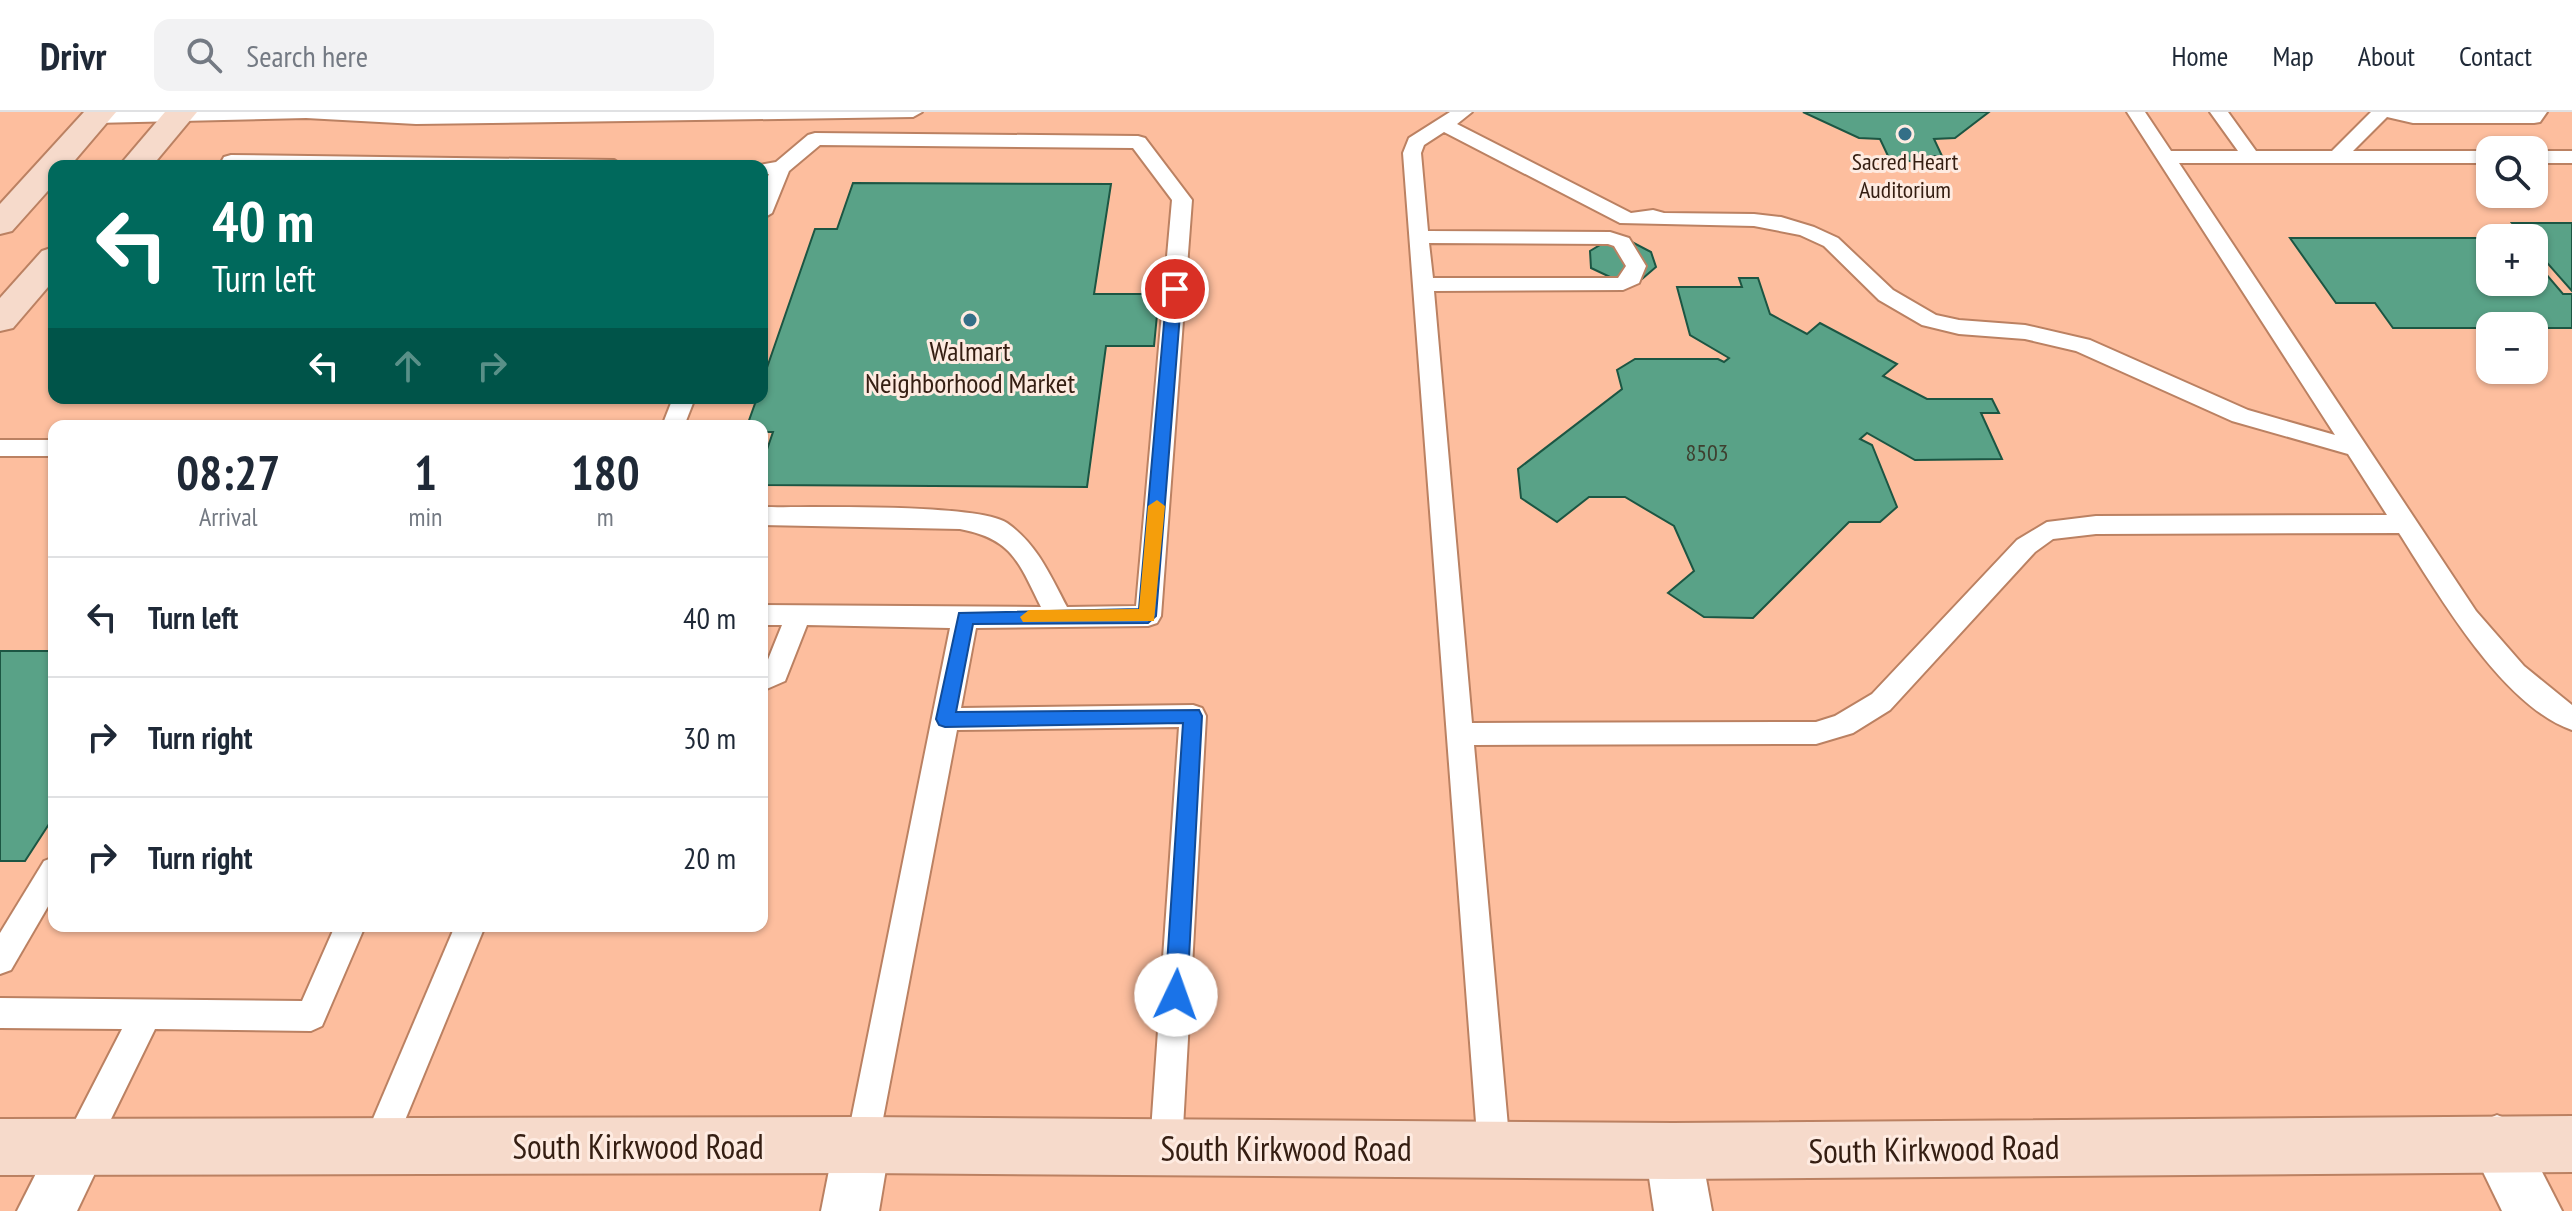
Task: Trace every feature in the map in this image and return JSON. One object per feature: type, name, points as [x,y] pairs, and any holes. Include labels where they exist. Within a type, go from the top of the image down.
[{"type":"main road","points":[[140,160],[180,114]]},
{"type":"main road","points":[[58,160],[98,115]]},
{"type":"main road","points":[[0,224],[48,171]]},
{"type":"main road","points":[[0,320],[48,266]]},
{"type":"main road","name":"South Kirkwood Road","points":[[0,1147],[862,1145],[1673,1151],[2572,1144]]},
{"type":"street","points":[[2497,1143],[2533,1211]]},
{"type":"street","points":[[850,1211],[862,1145]]},
{"type":"street","points":[[46,1211],[79,1148]]},
{"type":"street","points":[[1673,1151],[1683,1211]]},
{"type":"lane","points":[[98,115],[913,112]]},
{"type":"lane","points":[[2136,112],[2405,524],[2498,660],[2540,697],[2572,719]]},
{"type":"lane","points":[[2219,112],[2251,157]]},
{"type":"lane","points":[[2337,157],[2381,112]]},
{"type":"lane","points":[[2390,112],[2413,118],[2534,118],[2538,112]]},
{"type":"lane","points":[[1494,1149],[1418,237],[1412,153],[1416,142],[1453,118],[1627,219],[1644,220],[1653,216],[1663,219],[1754,220],[1781,223],[1807,231],[1831,242],[1886,295],[1929,320],[1959,327],[2025,332],[2082,345],[2240,416],[2357,449]]},
{"type":"lane","points":[[768,615],[965,618],[1148,616],[1182,200],[1138,142],[815,139],[772,168]]},
{"type":"lane","points":[[2166,157],[2476,157]]},
{"type":"lane","points":[[2548,157],[2572,157]]},
{"type":"lane","points":[[1610,238],[1627,219]]},
{"type":"lane","points":[[1418,237],[1610,238],[1622,242],[1636,266],[1632,278],[1623,284],[1423,284]]},
{"type":"lane","points":[[1,448],[48,448]]},
{"type":"lane","points":[[768,516],[960,520],[996,527],[1026,553],[1059,617]]},
{"type":"lane","points":[[1460,734],[1816,733],[1843,725],[1881,702],[2015,557],[2047,531],[2096,525],[2405,524]]},
{"type":"lane","points":[[768,678],[776,674],[798,615]]},
{"type":"lane","points":[[862,1145],[965,618]]},
{"type":"lane","points":[[945,719],[1193,716],[1166,1146]]},
{"type":"lane","points":[[0,960],[48,880]]},
{"type":"lane","points":[[0,1013],[311,1016],[347,932]]},
{"type":"lane","points":[[377,1147],[467,932]]},
{"type":"lane","points":[[79,1148],[145,1016]]},
{"type":"building","name":"Sacred Heart Auditorium","points":[[1803,112],[1989,112],[1955,138],[1934,139],[1942,156],[1929,156],[1923,163],[1889,158],[1880,139],[1859,138]]},
{"type":"building","name":"Walmart Neighborhood Market","points":[[853,183],[1111,184],[1094,294],[1159,294],[1154,346],[1106,346],[1087,487],[768,485],[768,447],[773,432],[768,432],[768,420],[749,420],[755,404],[768,404],[768,365],[815,229],[837,229]]},
{"type":"building","points":[[2572,223],[2572,291],[2548,264],[2548,224],[2513,224]]},
{"type":"building","points":[[2290,238],[2476,238],[2476,296],[2548,296],[2548,276],[2563,294],[2572,294],[2572,328],[2548,328],[2548,312],[2476,312],[2476,328],[2393,328],[2375,303],[2336,303]]},
{"type":"building","points":[[1605,242],[1632,242],[1651,252],[1656,267],[1642,279],[1610,277],[1591,268],[1590,251]]},
{"type":"building","points":[[1739,278],[1758,278],[1770,314],[1807,334],[1820,323],[1897,364],[1883,376],[1927,399],[1992,399],[1999,413],[1981,413],[2002,459],[1915,460],[1867,433],[1860,439],[1872,445],[1897,507],[1880,522],[1849,522],[1753,618],[1704,617],[1668,593],[1694,571],[1674,526],[1625,497],[1589,497],[1557,522],[1521,498],[1518,469],[1622,389],[1617,370],[1635,359],[1718,359],[1724,362],[1729,358],[1690,335],[1677,287],[1742,287]]},
{"type":"building","points":[[0,651],[48,651],[48,826],[25,861],[0,861]]},
{"type":"slow traffic","points":[[1029,617],[1148,616],[1157,506]]},
{"type":"place","name":"Sacred Heart Auditorium","points":[[1905,134]]},
{"type":"place","name":"Walmart Neighborhood Market","points":[[970,320]]},
{"type":"route","points":[[1175,289],[1148,616],[965,618],[945,719],[1193,716],[1176,995]]}]
